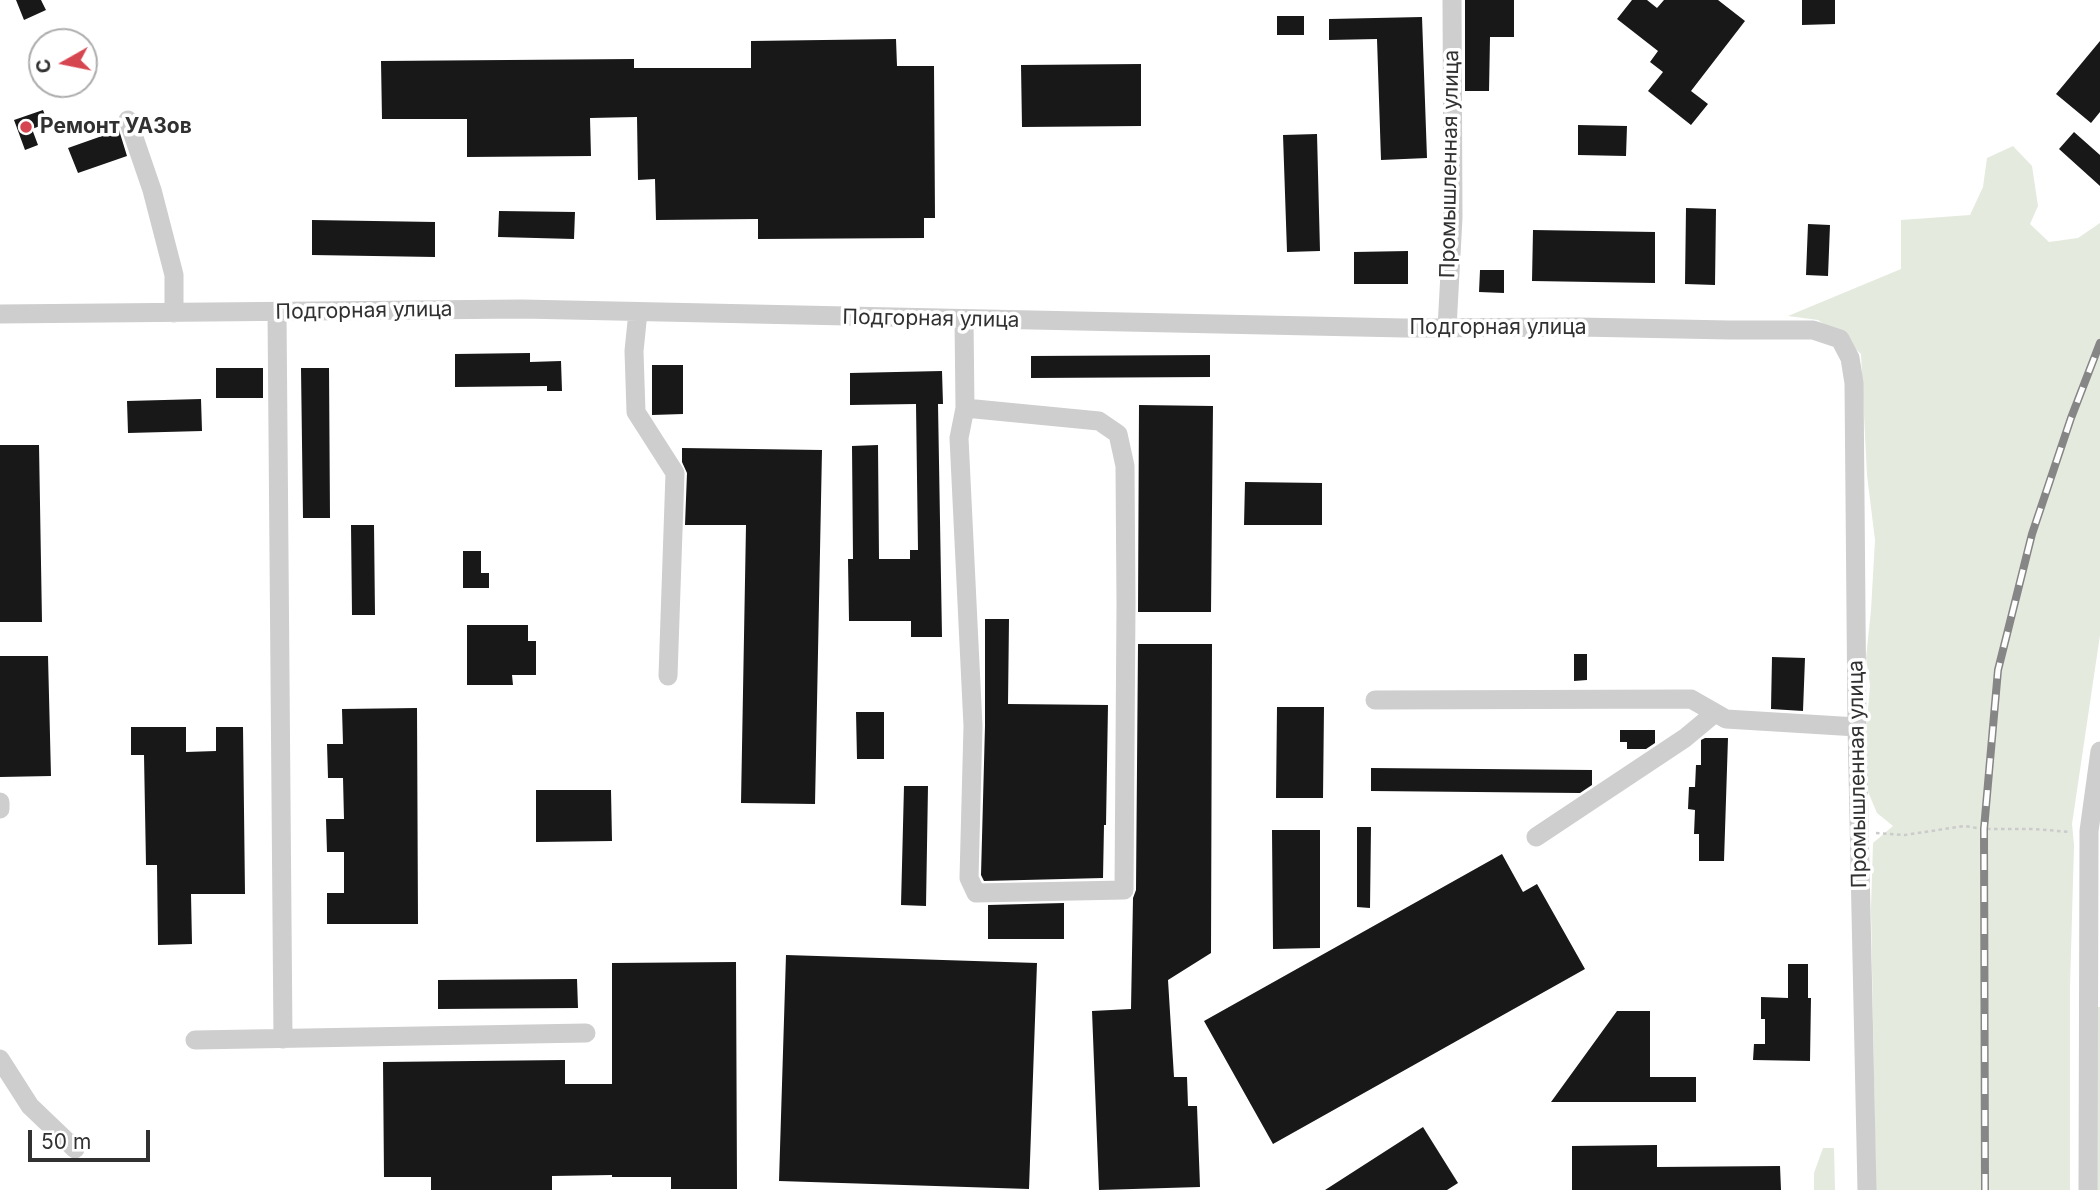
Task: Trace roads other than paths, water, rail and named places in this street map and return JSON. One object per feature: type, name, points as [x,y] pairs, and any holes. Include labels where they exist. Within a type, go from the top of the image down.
[{"type":"street","name":"Промышленная улица","points":[[1447,328],[1453,218],[1452,0]]},
{"type":"street","points":[[128,120],[152,190],[174,275],[174,313]]},
{"type":"street","name":"Подгорная улица","points":[[0,314],[522,309],[1447,328],[1813,330],[1840,340],[1850,358]]},
{"type":"street","points":[[277,312],[283,1039]]},
{"type":"street","points":[[638,312],[634,351],[636,412],[675,473],[668,676]]},
{"type":"street","points":[[964,319],[965,408],[959,438],[974,726],[969,878],[976,893],[1124,890],[1125,466],[1118,434],[1099,421],[965,408]]},
{"type":"street","name":"Промышленная улица","points":[[1850,358],[1854,383],[1857,727],[1867,1190]]},
{"type":"street","points":[[1375,701],[1691,699],[1726,719],[1857,727]]},
{"type":"street","points":[[1536,837],[1685,738],[1714,713]]},
{"type":"street","points":[[2088,1190],[2089,831],[2097,795],[2100,751]]},
{"type":"street","points":[[0,802],[0,809]]},
{"type":"street","points":[[195,1040],[586,1033]]},
{"type":"street","points":[[0,1059],[30,1106],[75,1149]]},
{"type":"railway","points":[[1985,1190],[1984,829],[1998,670],[2032,534],[2071,418],[2100,343]]},
{"type":"place","name":"Ремонт УАЗов","points":[[26,127]]}]
